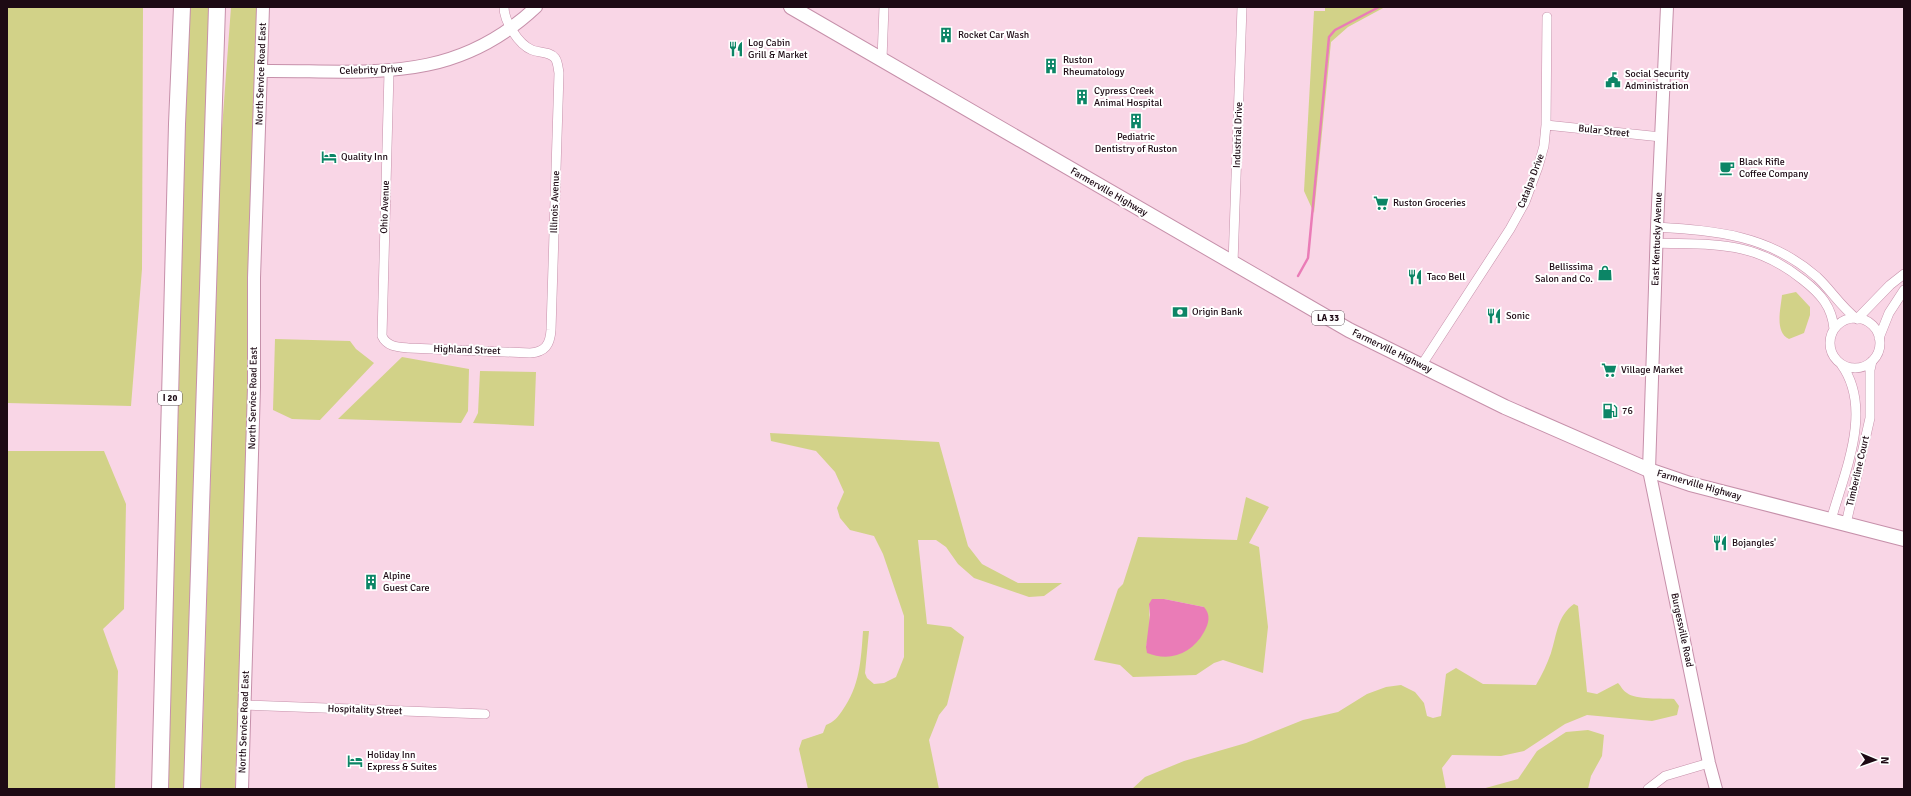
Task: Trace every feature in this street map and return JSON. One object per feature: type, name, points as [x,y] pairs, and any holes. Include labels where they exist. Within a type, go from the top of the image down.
[{"type":"highway","name":"I 20","points":[[160,789],[177,124],[182,7]]},
{"type":"highway","points":[[192,789],[215,50],[218,7]]},
{"type":"main road","name":"Farmerville Highway","points":[[791,7],[1349,330],[1505,407],[1650,470],[1690,484],[1904,539]]},
{"type":"street","name":"North Service Road East","points":[[242,789],[254,394],[254,278],[263,7]]},
{"type":"street","points":[[504,7],[504,14],[512,28]]},
{"type":"street","name":"Celebrity Drive","points":[[262,70],[389,72],[422,67],[460,56],[486,44],[512,28],[536,7]]},
{"type":"street","points":[[882,59],[884,7]]},
{"type":"street","name":"Industrial Drive","points":[[1233,263],[1242,7]]},
{"type":"street","name":"East Kentucky Avenue","points":[[1650,470],[1656,243],[1667,7]]},
{"type":"street","name":"Catalpa Drive","points":[[1421,366],[1510,229],[1525,202],[1538,167],[1544,146],[1546,125],[1547,17]]},
{"type":"street","name":"Illinois Avenue","points":[[512,28],[517,37],[530,49],[548,53],[557,60],[559,86],[551,330],[548,345]]},
{"type":"street","name":"Ohio Avenue","points":[[384,342],[382,336],[389,72]]},
{"type":"street","name":"Bular Street","points":[[1546,125],[1661,137]]},
{"type":"street","points":[[1657,227],[1705,230],[1731,234],[1753,240],[1776,249],[1794,259],[1818,278],[1857,319]]},
{"type":"street","name":"Timberline Court","points":[[1656,243],[1736,247],[1750,250],[1771,258],[1796,274],[1819,293],[1831,311],[1834,329],[1830,344],[1835,359],[1841,364],[1846,372],[1853,390],[1857,417],[1854,440],[1831,520]]},
{"type":"street","points":[[1771,258],[1776,249]]},
{"type":"street","points":[[1857,319],[1890,285],[1904,274]]},
{"type":"street","name":"Timberline Court","points":[[1846,524],[1870,418],[1870,370],[1872,361],[1880,346],[1879,338],[1886,318],[1904,290]]},
{"type":"street","points":[[1834,329],[1845,320],[1857,319],[1866,321],[1872,326],[1879,338]]},
{"type":"street","name":"Highland Street","points":[[384,342],[390,345],[409,348],[530,353],[540,351],[548,345]]},
{"type":"street","points":[[1841,364],[1848,368],[1857,368],[1865,366],[1872,361]]},
{"type":"street","points":[[1857,417],[1870,418]]},
{"type":"street","name":"Burgessville Road","points":[[1650,470],[1709,763],[1716,789]]},
{"type":"street","name":"Hospitality Street","points":[[244,705],[485,714]]},
{"type":"street","points":[[1648,789],[1665,776],[1709,763]]},
{"type":"shaded area","points":[[7,7],[143,7],[142,269],[131,406],[7,403]]},
{"type":"shaded area","points":[[189,7],[210,7],[185,789],[165,789]]},
{"type":"shaded area","points":[[231,7],[258,7],[249,393],[235,789],[201,789],[221,142]]},
{"type":"shaded area","points":[[1325,7],[1385,7],[1348,27],[1331,42],[1314,213],[1304,191],[1314,11],[1325,11]]},
{"type":"shaded area","points":[[1796,292],[1810,307],[1810,315],[1804,333],[1789,339],[1784,336],[1780,325],[1782,295]]},
{"type":"shaded area","points":[[275,339],[350,341],[356,349],[374,363],[320,420],[292,419],[273,410]]},
{"type":"shaded area","points":[[402,357],[469,369],[468,411],[461,423],[338,419]]},
{"type":"shaded area","points":[[480,371],[536,372],[534,426],[473,423],[478,413]]},
{"type":"shaded area","points":[[770,433],[939,442],[968,546],[982,564],[1018,583],[1062,583],[1044,596],[1029,597],[974,578],[958,564],[946,547],[936,540],[918,540],[927,624],[951,627],[964,637],[947,705],[939,715],[929,740],[939,789],[808,789],[799,749],[802,740],[823,733],[826,725],[837,718],[848,702],[856,682],[863,631],[869,631],[865,673],[867,678],[874,684],[884,683],[896,677],[904,657],[904,616],[883,554],[874,536],[850,530],[840,518],[837,508],[844,492],[835,472],[816,451],[771,441]]},
{"type":"shaded area","points":[[7,451],[104,451],[126,504],[124,609],[103,629],[118,671],[115,789],[7,789]]},
{"type":"shaded area","points":[[1246,497],[1269,507],[1249,543],[1259,547],[1268,627],[1263,673],[1223,660],[1214,663],[1196,675],[1133,677],[1120,665],[1094,660],[1118,589],[1123,584],[1138,537],[1237,540]],"holes":[[[1164,599],[1204,607],[1146,647],[1150,628],[1149,604]]]},
{"type":"shaded area","points":[[1152,599],[1164,599],[1204,607],[1208,613],[1207,625],[1199,640],[1187,651],[1164,657],[1147,653],[1146,647],[1150,615],[1149,604]]},
{"type":"shaded area","points":[[1574,604],[1578,606],[1587,692],[1597,694],[1618,683],[1623,690],[1636,697],[1674,699],[1679,706],[1677,715],[1652,721],[1587,715],[1565,724],[1524,751],[1501,756],[1452,755],[1442,768],[1446,789],[1132,789],[1145,777],[1184,761],[1246,743],[1303,720],[1338,712],[1367,694],[1386,687],[1401,685],[1415,692],[1424,703],[1427,716],[1433,718],[1441,716],[1446,674],[1456,668],[1483,684],[1536,685],[1549,657],[1558,626],[1564,614]]},
{"type":"shaded area","points":[[1588,730],[1604,735],[1602,756],[1591,776],[1588,789],[1482,789],[1518,779],[1537,751],[1566,732]]},
{"type":"waterway","points":[[1298,276],[1308,258],[1329,37],[1335,30],[1379,7]]},
{"type":"place","name":"Rocket Car Wash","points":[[946,35]]},
{"type":"place","name":"Log Cabin Grill & Market","points":[[736,49]]},
{"type":"place","name":"Ruston Rheumatology","points":[[1051,66]]},
{"type":"place","name":"Social Security Administration","points":[[1613,80]]},
{"type":"place","name":"Cypress Creek Animal Hospital","points":[[1082,97]]},
{"type":"place","name":"Pediatric Dentistry of Ruston","points":[[1136,121]]},
{"type":"place","name":"Quality Inn","points":[[329,157]]},
{"type":"place","name":"Black Rifle Coffee Company","points":[[1727,168]]},
{"type":"place","name":"Ruston Groceries","points":[[1381,203]]},
{"type":"place","name":"Bellissima Salon and Co.","points":[[1605,273]]},
{"type":"place","name":"Taco Bell","points":[[1415,277]]},
{"type":"place","name":"Origin Bank","points":[[1180,312]]},
{"type":"place","name":"Sonic","points":[[1494,316]]},
{"type":"place","name":"Village Market","points":[[1609,370]]},
{"type":"place","name":"76","points":[[1610,411]]},
{"type":"place","name":"Bojangles'","points":[[1720,543]]},
{"type":"place","name":"Alpine Guest Care","points":[[371,582]]},
{"type":"place","name":"Holiday Inn Express & Suites","points":[[355,761]]}]
